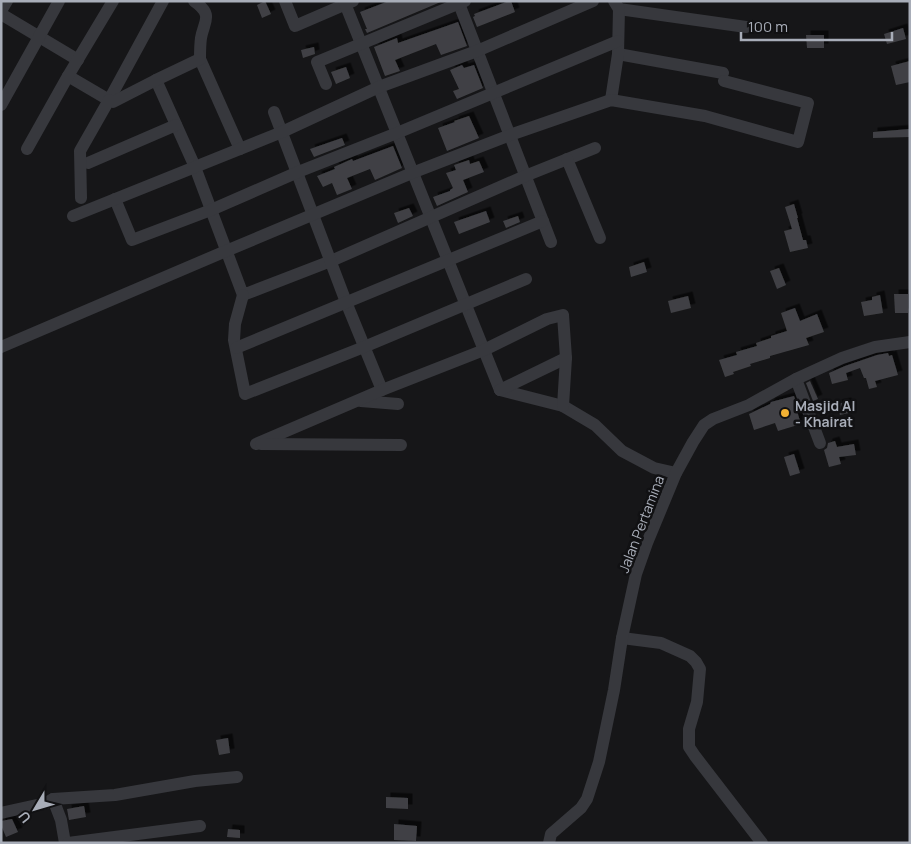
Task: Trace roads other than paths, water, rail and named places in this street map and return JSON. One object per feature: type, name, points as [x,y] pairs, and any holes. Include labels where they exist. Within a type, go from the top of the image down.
[{"type":"street","points":[[7,1],[1,13],[78,60]]},
{"type":"street","points":[[1,105],[59,1]]},
{"type":"street","points":[[27,149],[113,1]]},
{"type":"street","points":[[81,198],[80,151],[163,1]]},
{"type":"street","points":[[194,1],[205,13],[206,22],[201,37],[200,59],[240,149]]},
{"type":"street","points":[[285,1],[295,26],[348,2],[362,44],[412,173],[500,390]]},
{"type":"street","points":[[73,216],[282,132],[379,87],[477,51],[593,1]]},
{"type":"street","points":[[326,84],[317,62],[460,2],[551,242]]},
{"type":"street","points":[[611,100],[618,54],[620,4],[746,27]]},
{"type":"street","points":[[115,199],[132,240],[211,210],[298,172],[618,41]]},
{"type":"street","points":[[1,348],[412,173],[510,135],[611,100],[705,116],[798,142],[808,103],[723,77],[618,54]]},
{"type":"street","points":[[68,76],[113,102],[200,59]]},
{"type":"street","points":[[156,80],[195,168],[243,295],[234,340],[245,394],[364,347],[526,279]]},
{"type":"street","points":[[274,112],[346,302],[382,390]]},
{"type":"street","points":[[88,163],[176,125]]},
{"type":"street","points":[[243,295],[331,261],[525,176],[595,148]]},
{"type":"street","points":[[567,159],[600,238]]},
{"type":"street","points":[[236,348],[543,221]]},
{"type":"street","points":[[401,445],[256,444],[382,390],[484,350],[547,319],[563,315],[566,358],[563,406]]},
{"type":"street","name":"Jalan Pertamina","points":[[549,843],[550,834],[584,805],[592,786],[605,734],[622,638],[636,574],[676,473],[704,425],[749,405],[796,379],[842,358],[875,347],[910,342]]},
{"type":"street","points":[[500,390],[566,358]]},
{"type":"street","points":[[796,379],[820,443]]},
{"type":"street","points":[[500,390],[563,406],[595,425],[622,450],[654,468],[676,473]]},
{"type":"street","points":[[358,400],[398,404]]},
{"type":"street","points":[[622,638],[661,643],[690,656],[696,662],[700,669],[697,702],[689,728],[689,747],[762,843]]},
{"type":"street","points":[[1,814],[53,799],[115,795],[195,781],[237,777]]},
{"type":"street","points":[[53,799],[67,843],[200,826]]},
{"type":"place","name":"Masjid Al - Khairat","points":[[785,413]]}]
